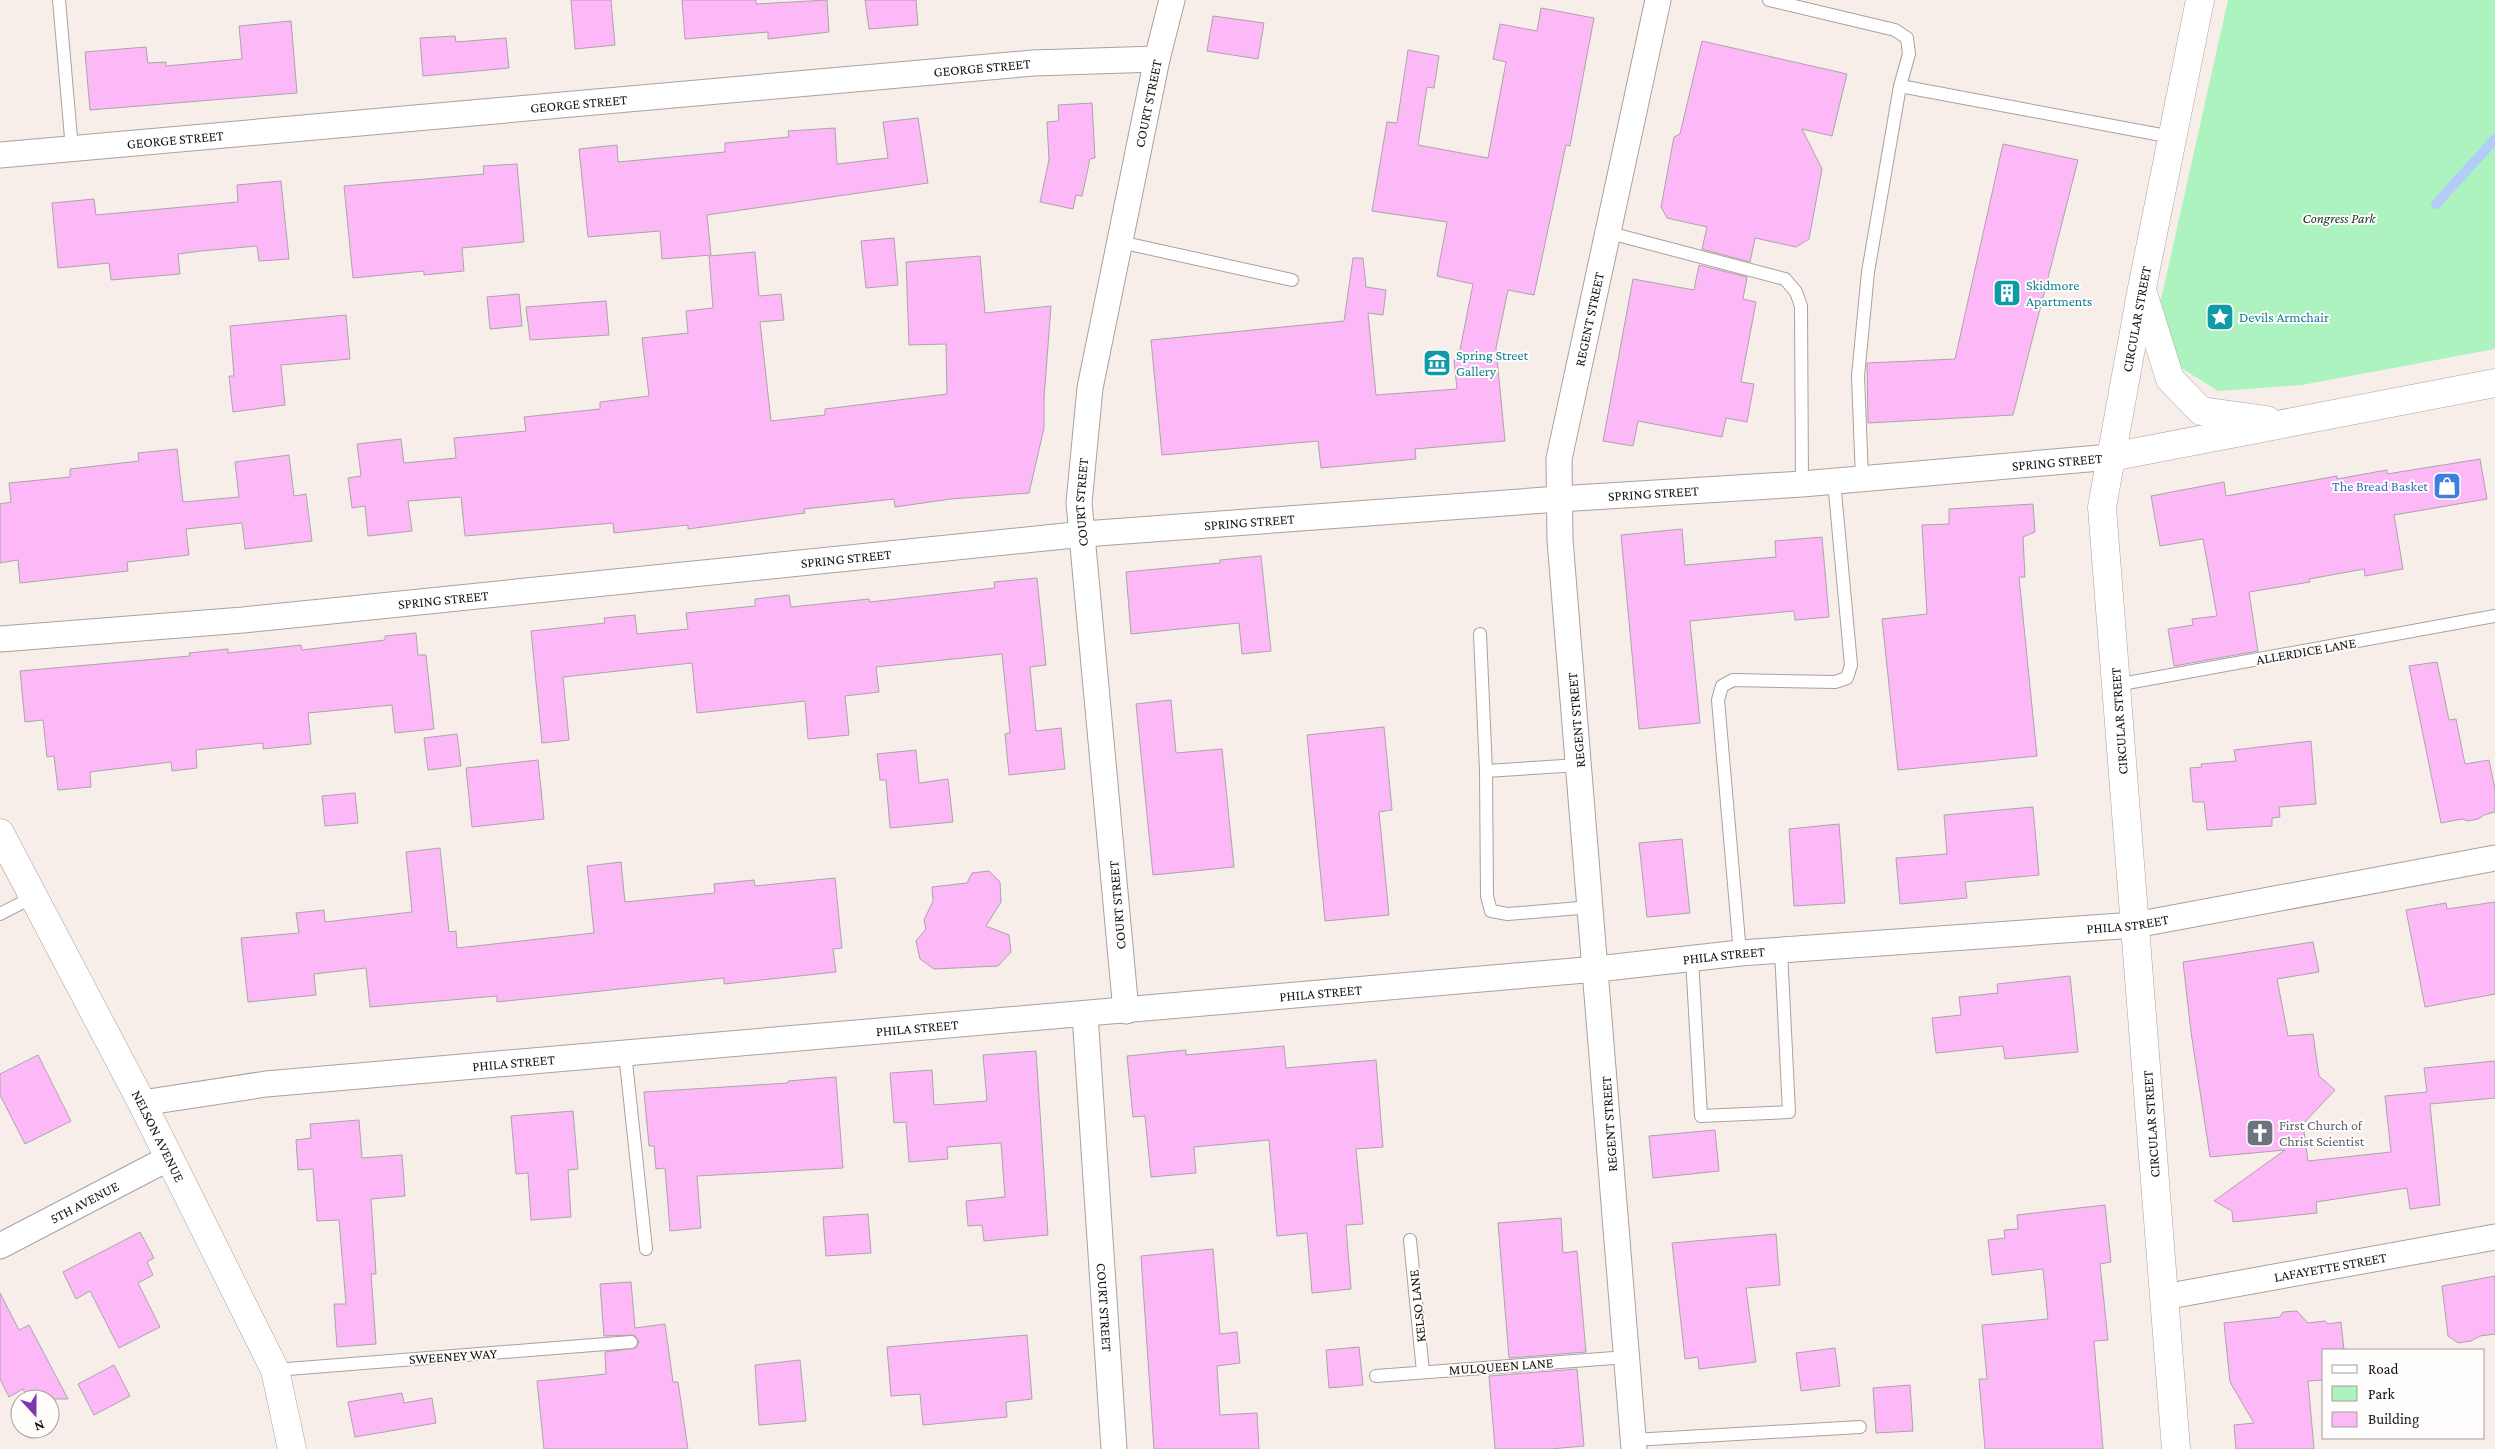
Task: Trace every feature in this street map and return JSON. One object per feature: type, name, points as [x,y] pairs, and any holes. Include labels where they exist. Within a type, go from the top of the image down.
[{"type":"street","name":"COURT STREET","points":[[1126,1011],[1084,534],[1079,503],[1090,388],[1157,59],[1172,0]]},
{"type":"street","name":"REGENT STREET","points":[[1634,1445],[1597,969],[1560,540],[1559,459],[1606,232],[1658,0]]},
{"type":"street","name":"CIRCULAR STREET","points":[[2176,1449],[2102,507],[2142,288],[2200,0]]},
{"type":"street","name":"GEORGE STREET","points":[[0,155],[1033,63],[1157,59]]},
{"type":"street","points":[[2142,288],[2170,378],[2202,411],[2291,424]]},
{"type":"street","name":"SPRING STREET","points":[[0,639],[244,620],[1084,534],[1560,499],[1802,484],[2111,457],[2291,424],[2495,383]]},
{"type":"street","name":"NELSON AVENUE","points":[[0,833],[142,1103],[275,1370],[292,1449]]},
{"type":"street","name":"PHILA STREET","points":[[142,1103],[266,1084],[1126,1011],[1597,969],[1740,953],[2135,925],[2495,858]]},
{"type":"street","name":"COURT STREET","points":[[1085,1014],[1114,1449]]},
{"type":"street","name":"5TH AVENUE","points":[[0,1246],[169,1158]]},
{"type":"street","name":"LAFAYETTE STREET","points":[[2164,1297],[2495,1237]]},
{"type":"lane","points":[[59,0],[72,148]]},
{"type":"lane","points":[[1769,0],[1895,30],[1907,38],[1909,54],[1900,86],[1868,272],[1858,376],[1862,479]]},
{"type":"lane","points":[[1900,86],[2172,137]]},
{"type":"lane","points":[[1606,232],[1785,280],[1796,292],[1800,306],[1802,484]]},
{"type":"lane","points":[[1120,242],[1292,280]]},
{"type":"lane","points":[[1740,953],[1718,700],[1722,686],[1732,680],[1835,682],[1847,678],[1851,666],[1834,481]]},
{"type":"lane","name":"ALLERDICE LANE","points":[[2116,685],[2495,616]]},
{"type":"lane","points":[[1480,634],[1486,771],[1487,896],[1491,911],[1508,914],[1591,907]]},
{"type":"lane","points":[[1486,771],[1579,765]]},
{"type":"lane","points":[[0,914],[33,897]]},
{"type":"lane","points":[[1692,959],[1701,1116],[1789,1112],[1781,951]]},
{"type":"lane","points":[[625,1053],[646,1248]]},
{"type":"lane","name":"KELSO LANE","points":[[1410,1240],[1423,1372]]},
{"type":"lane","name":"SWEENEY WAY","points":[[275,1370],[631,1342]]},
{"type":"lane","name":"MULQUEEN LANE","points":[[1376,1376],[1627,1357]]},
{"type":"lane","points":[[1634,1445],[1860,1427]]},
{"type":"green space","name":"Congress Park","points":[[2228,0],[2495,0],[2495,349],[2302,385],[2218,391],[2178,366],[2160,304]]},
{"type":"building","points":[[571,0],[611,0],[615,45],[575,49]]},
{"type":"building","points":[[682,0],[756,0],[756,4],[827,0],[829,32],[768,39],[768,32],[685,39]]},
{"type":"building","points":[[865,0],[916,0],[918,25],[869,29]]},
{"type":"building","points":[[1541,8],[1594,18],[1570,146],[1566,145],[1534,295],[1508,290],[1496,348],[1505,441],[1415,449],[1416,459],[1321,468],[1318,441],[1162,455],[1151,340],[1344,321],[1353,258],[1363,258],[1366,287],[1386,290],[1383,315],[1368,313],[1376,395],[1457,389],[1454,360],[1458,360],[1473,284],[1437,276],[1447,222],[1372,211],[1387,122],[1397,123],[1408,50],[1439,56],[1434,88],[1427,87],[1418,145],[1488,158],[1506,62],[1493,59],[1500,24],[1537,31]]},
{"type":"building","points":[[1213,16],[1264,23],[1258,59],[1207,51]]},
{"type":"building","points":[[291,21],[297,93],[90,110],[85,52],[146,47],[148,63],[166,62],[166,66],[242,59],[239,26]]},
{"type":"building","points":[[455,36],[456,42],[506,38],[509,68],[423,76],[420,38]]},
{"type":"building","points":[[1702,41],[1847,74],[1832,136],[1802,129],[1822,169],[1809,239],[1796,247],[1755,238],[1750,262],[1702,249],[1707,227],[1667,218],[1661,207],[1674,137],[1680,134]]},
{"type":"building","points":[[1092,103],[1095,158],[1090,159],[1082,196],[1076,195],[1073,209],[1040,202],[1049,160],[1047,122],[1059,121],[1058,105]]},
{"type":"building","points":[[918,118],[928,183],[707,215],[711,255],[662,259],[660,231],[588,237],[579,149],[617,145],[618,162],[725,152],[725,143],[789,137],[788,131],[835,128],[837,164],[888,158],[883,122]]},
{"type":"building","name":"Skidmore Apartments","points":[[2003,144],[2078,160],[2013,415],[1868,423],[1867,363],[1955,359]]},
{"type":"building","points":[[517,164],[524,242],[462,248],[464,271],[424,275],[424,271],[353,278],[344,186],[484,174],[483,166]]},
{"type":"building","points":[[281,181],[289,259],[259,261],[257,246],[178,254],[180,274],[111,280],[109,263],[58,268],[52,203],[94,199],[96,215],[238,202],[237,185]]},
{"type":"building","points":[[894,238],[898,285],[866,288],[861,241]]},
{"type":"building","points":[[755,252],[759,296],[781,294],[784,320],[760,322],[771,421],[825,415],[825,409],[947,394],[946,344],[909,345],[906,262],[980,256],[985,313],[1051,306],[1044,398],[1044,428],[1029,493],[951,499],[895,507],[894,499],[804,509],[805,513],[688,529],[688,525],[614,533],[613,523],[465,536],[461,497],[408,501],[412,531],[368,536],[365,506],[352,508],[348,478],[361,476],[357,444],[401,439],[404,463],[456,458],[454,438],[526,431],[524,417],[600,409],[600,402],[649,396],[642,338],[688,333],[686,311],[713,308],[709,256]]},
{"type":"building","points":[[1699,265],[1747,277],[1743,299],[1756,302],[1741,382],[1754,384],[1747,422],[1726,418],[1722,437],[1638,421],[1633,446],[1603,441],[1633,279],[1694,290]]},
{"type":"building","points":[[519,294],[522,326],[490,329],[487,297]]},
{"type":"building","points":[[606,301],[609,335],[530,340],[526,307]]},
{"type":"building","points":[[346,315],[350,359],[281,365],[285,405],[233,412],[229,376],[234,376],[230,326]]},
{"type":"building","points":[[177,449],[183,502],[239,497],[235,462],[289,455],[294,496],[306,494],[312,541],[245,549],[242,523],[186,529],[189,555],[127,562],[128,571],[20,583],[18,560],[0,563],[0,504],[11,502],[9,483],[70,477],[70,469],[139,461],[138,453]]},
{"type":"building","points":[[2480,459],[2487,499],[2394,515],[2403,569],[2365,576],[2364,569],[2309,579],[2310,582],[2249,592],[2258,651],[2174,666],[2168,629],[2193,625],[2192,619],[2217,616],[2203,539],[2160,546],[2151,496],[2224,482],[2226,496],[2337,476],[2337,479],[2387,470],[2387,474]]},
{"type":"building","points":[[2033,504],[2035,532],[2023,537],[2025,577],[2019,577],[2037,756],[1898,770],[1882,619],[1927,614],[1922,525],[1949,524],[1949,509]]},
{"type":"building","points":[[1682,529],[1685,565],[1776,557],[1775,541],[1822,537],[1829,617],[1795,620],[1794,611],[1690,621],[1700,723],[1639,729],[1621,535]]},
{"type":"building","points":[[1261,556],[1271,651],[1242,654],[1239,623],[1131,634],[1126,572],[1220,563],[1220,560]]},
{"type":"building","points":[[1037,578],[1046,665],[1030,667],[1036,731],[1061,728],[1065,769],[1009,775],[1005,734],[1010,733],[1002,654],[876,667],[879,692],[845,696],[849,735],[808,739],[805,701],[697,713],[692,663],[563,677],[569,740],[542,743],[531,631],[605,623],[604,618],[635,615],[637,634],[688,629],[686,613],[755,606],[755,599],[789,595],[791,607],[869,599],[870,602],[995,588],[994,582]]},
{"type":"building","points":[[416,633],[418,655],[426,655],[434,729],[395,733],[392,705],[308,713],[311,744],[263,749],[263,743],[196,750],[197,768],[172,771],[171,762],[90,772],[91,787],[58,790],[54,756],[47,757],[43,720],[25,722],[20,671],[190,656],[189,653],[228,649],[228,653],[301,645],[302,650],[385,640],[385,636]]},
{"type":"building","points":[[2437,662],[2449,720],[2456,719],[2465,764],[2489,760],[2495,789],[2495,812],[2478,819],[2468,821],[2462,819],[2441,823],[2409,666]]},
{"type":"building","points":[[1171,700],[1176,753],[1222,749],[1234,867],[1153,875],[1136,704]]},
{"type":"building","points":[[1384,727],[1392,810],[1379,812],[1389,915],[1325,921],[1307,735]]},
{"type":"building","points":[[457,734],[461,766],[428,770],[424,738]]},
{"type":"building","points":[[2311,741],[2316,804],[2279,807],[2280,817],[2272,818],[2272,826],[2207,830],[2204,802],[2193,802],[2190,768],[2202,767],[2201,764],[2236,761],[2234,750]]},
{"type":"building","points":[[916,750],[919,783],[948,779],[953,822],[890,828],[886,780],[880,780],[877,754]]},
{"type":"building","points":[[538,760],[544,819],[472,827],[466,768]]},
{"type":"building","points":[[355,793],[358,823],[325,826],[322,796]]},
{"type":"building","points":[[2033,807],[2039,875],[1965,882],[1967,898],[1900,904],[1896,858],[1947,854],[1944,815]]},
{"type":"building","points":[[1839,824],[1845,903],[1794,906],[1789,829]]},
{"type":"building","points":[[1682,839],[1690,913],[1647,917],[1639,843]]},
{"type":"building","points":[[440,848],[449,932],[456,931],[457,948],[594,933],[587,866],[621,862],[625,902],[715,893],[714,884],[754,880],[755,886],[835,878],[842,948],[833,949],[836,972],[724,984],[724,978],[497,1002],[497,996],[370,1007],[366,968],[314,974],[316,995],[248,1002],[241,938],[299,933],[296,913],[324,910],[325,922],[412,912],[406,852]]},
{"type":"building","points":[[989,871],[1000,882],[1001,902],[986,926],[1009,935],[1011,952],[998,966],[934,969],[920,959],[916,941],[926,929],[924,920],[933,901],[932,887],[967,883],[972,873]]},
{"type":"building","points":[[2495,902],[2495,994],[2425,1007],[2406,910],[2446,903],[2447,909]]},
{"type":"building","points":[[2313,942],[2319,972],[2277,979],[2288,1036],[2313,1034],[2319,1076],[2335,1090],[2303,1124],[2308,1161],[2391,1152],[2385,1096],[2427,1092],[2424,1068],[2495,1061],[2495,1098],[2430,1104],[2440,1205],[2410,1209],[2407,1188],[2316,1202],[2317,1213],[2233,1222],[2232,1211],[2214,1201],[2285,1150],[2210,1157],[2191,1032],[2183,962]]},
{"type":"building","points":[[2070,976],[2078,1052],[2005,1059],[2003,1046],[1936,1053],[1932,1018],[1961,1015],[1959,997],[1998,993],[1997,984]]},
{"type":"building","points":[[1284,1046],[1286,1068],[1376,1060],[1383,1147],[1356,1149],[1363,1224],[1346,1225],[1351,1289],[1312,1293],[1307,1233],[1277,1236],[1269,1140],[1194,1147],[1196,1173],[1151,1177],[1145,1116],[1133,1117],[1127,1056],[1186,1050],[1186,1055]]},
{"type":"building","points":[[1036,1051],[1048,1235],[984,1241],[982,1225],[968,1226],[966,1201],[1005,1197],[1001,1143],[947,1147],[948,1159],[909,1162],[906,1122],[894,1123],[890,1073],[932,1070],[934,1105],[987,1101],[983,1055]]},
{"type":"building","points":[[38,1055],[71,1121],[25,1144],[0,1095],[0,1074]]},
{"type":"building","points":[[836,1077],[843,1168],[697,1176],[701,1228],[670,1231],[665,1168],[656,1169],[654,1146],[649,1146],[644,1092],[788,1083],[788,1081]]},
{"type":"building","points":[[573,1111],[578,1169],[568,1170],[571,1217],[531,1220],[528,1173],[516,1174],[511,1116]]},
{"type":"building","points":[[359,1120],[362,1158],[402,1155],[405,1196],[371,1199],[376,1274],[371,1274],[376,1344],[337,1347],[334,1304],[346,1304],[339,1220],[317,1221],[313,1169],[298,1170],[296,1140],[311,1138],[310,1124]]},
{"type":"building","points":[[1715,1130],[1719,1171],[1653,1178],[1649,1136]]},
{"type":"building","points":[[2105,1205],[2111,1262],[2100,1264],[2108,1340],[2094,1341],[2103,1449],[1985,1449],[1979,1379],[1987,1379],[1982,1325],[2048,1319],[2043,1269],[1992,1275],[1988,1240],[2005,1238],[2004,1230],[2018,1229],[2017,1215]]},
{"type":"building","points":[[868,1214],[871,1253],[826,1256],[823,1217]]},
{"type":"building","points":[[1561,1218],[1563,1253],[1577,1251],[1586,1352],[1509,1358],[1498,1223]]},
{"type":"building","points":[[140,1232],[154,1258],[147,1262],[153,1275],[138,1283],[160,1327],[119,1348],[90,1291],[76,1299],[63,1272]]},
{"type":"building","points":[[1776,1234],[1780,1285],[1746,1288],[1756,1362],[1699,1369],[1698,1357],[1685,1359],[1672,1243]]},
{"type":"building","points":[[1213,1249],[1220,1334],[1237,1332],[1240,1363],[1217,1366],[1220,1415],[1257,1413],[1259,1449],[1154,1449],[1141,1256]]},
{"type":"building","points":[[2495,1276],[2495,1334],[2480,1336],[2471,1341],[2458,1343],[2448,1336],[2442,1286]]},
{"type":"building","points":[[631,1282],[635,1328],[665,1324],[673,1382],[678,1382],[688,1449],[544,1449],[537,1381],[606,1374],[605,1352],[636,1348],[639,1341],[634,1335],[604,1336],[600,1284]]},
{"type":"building","points":[[0,1293],[19,1330],[29,1325],[68,1399],[60,1399],[60,1389],[10,1389],[9,1397],[0,1379]]},
{"type":"building","points":[[2297,1311],[2308,1323],[2325,1321],[2328,1324],[2341,1322],[2344,1349],[2322,1349],[2322,1380],[2308,1381],[2314,1449],[2236,1449],[2234,1425],[2254,1423],[2230,1382],[2224,1323],[2280,1317],[2283,1312]]},
{"type":"building","points":[[1027,1335],[1032,1399],[1006,1402],[1007,1417],[923,1425],[920,1394],[891,1396],[887,1347]]},
{"type":"building","points":[[1359,1347],[1363,1385],[1329,1388],[1326,1350]]},
{"type":"building","points":[[1835,1348],[1840,1386],[1801,1391],[1796,1353]]},
{"type":"building","points":[[800,1360],[806,1421],[759,1425],[755,1365]]},
{"type":"building","points":[[114,1365],[130,1396],[94,1415],[78,1384]]},
{"type":"building","points":[[1577,1369],[1584,1446],[1550,1449],[1495,1449],[1489,1376]]},
{"type":"building","points":[[1910,1385],[1913,1431],[1876,1433],[1873,1388]]},
{"type":"building","points":[[402,1393],[404,1403],[432,1398],[436,1423],[355,1437],[348,1402]]},
{"type":"waterway","points":[[2436,204],[2495,139]]},
{"type":"place","name":"Skidmore Apartments","points":[[2007,293]]},
{"type":"place","name":"Devils Armchair","points":[[2220,317]]},
{"type":"place","name":"Spring Street Gallery","points":[[1437,363]]},
{"type":"place","name":"The Bread Basket","points":[[2447,486]]},
{"type":"place","name":"First Church of Christ Scientist","points":[[2260,1133]]}]
